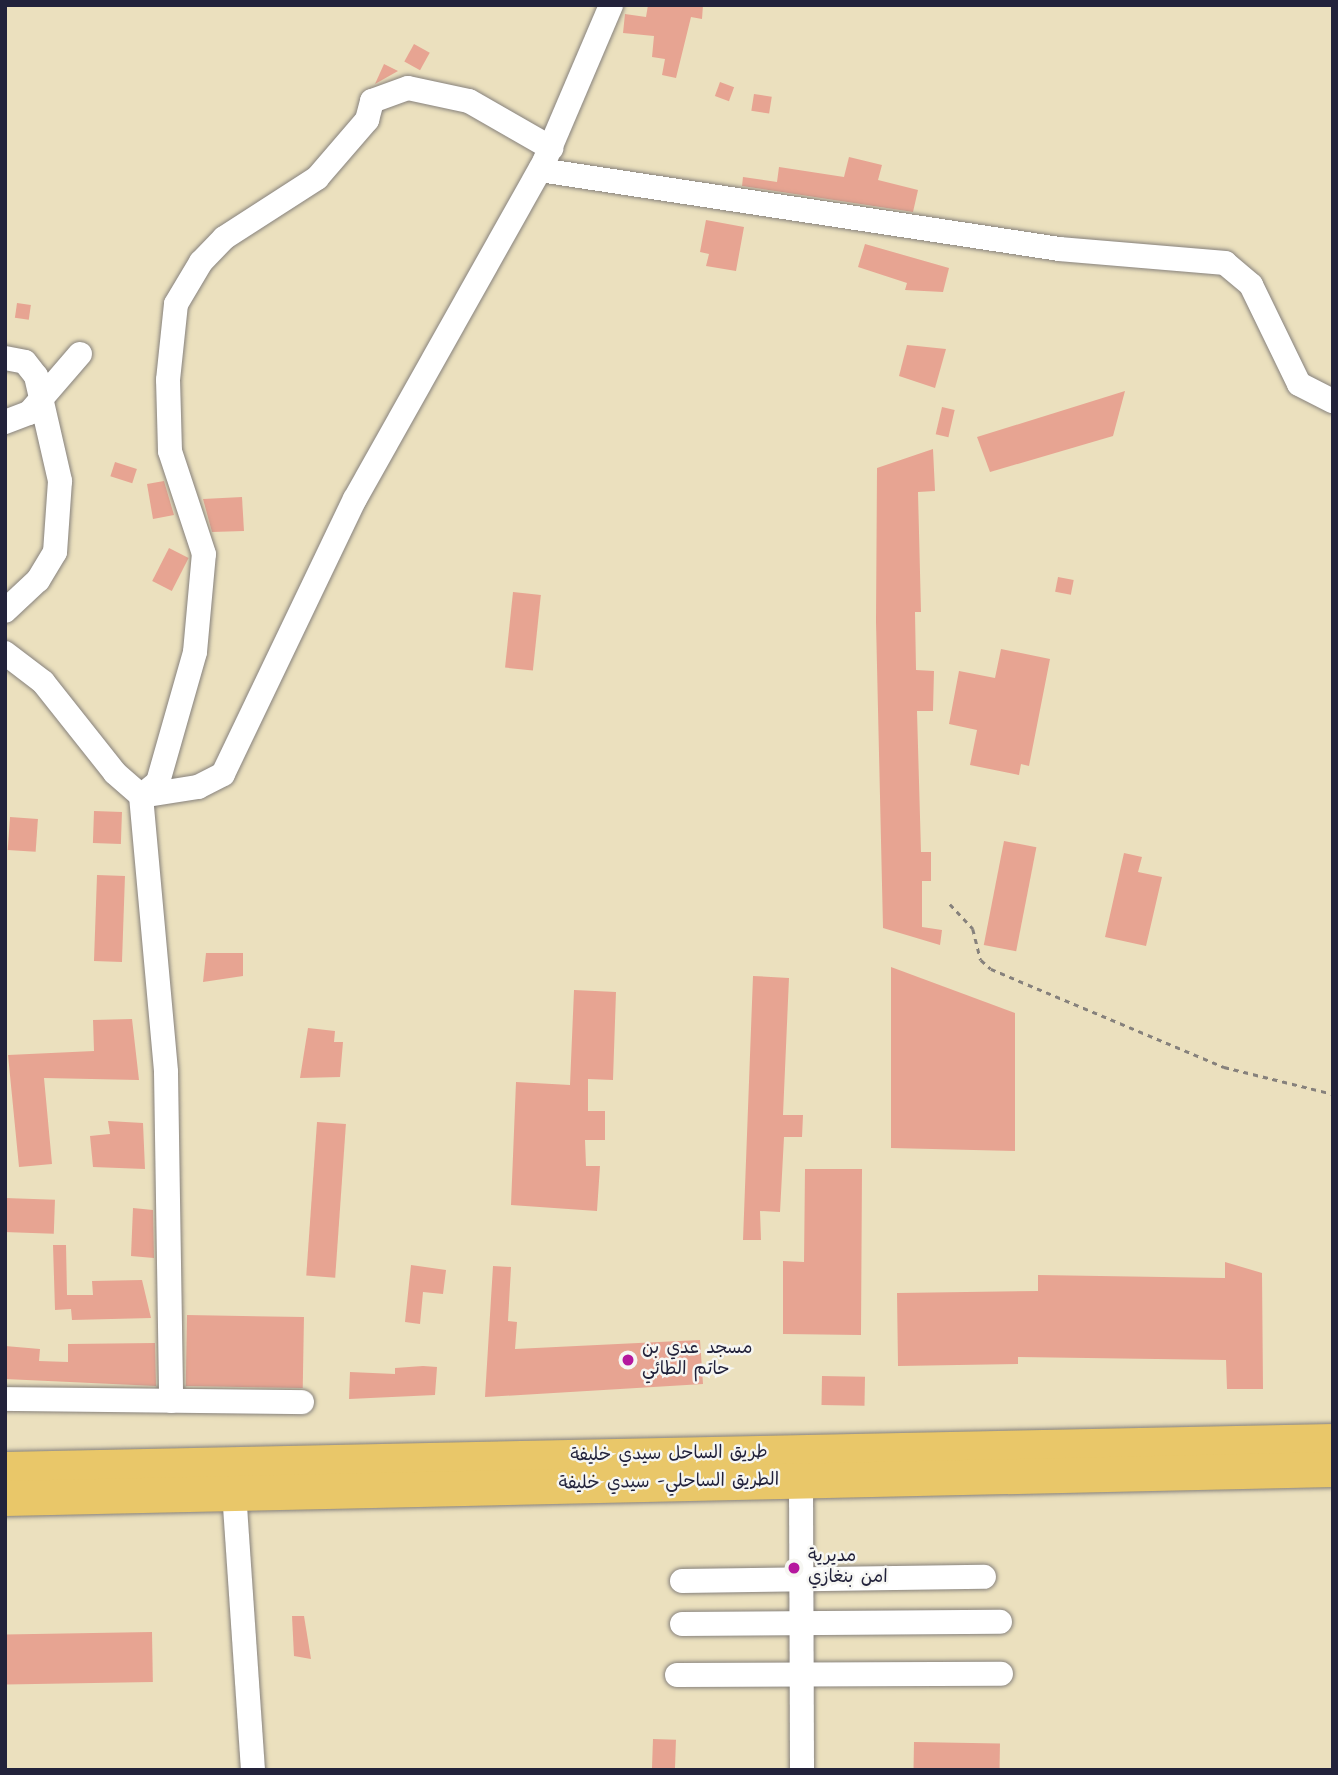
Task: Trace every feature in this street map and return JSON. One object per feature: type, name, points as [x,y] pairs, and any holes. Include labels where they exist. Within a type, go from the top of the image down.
[{"type":"highway","name":"طريق الساحل سيدي خليفة","points":[[5,1469],[233,1478],[1333,1441]]},
{"type":"highway","name":"الطريق الساحلي- سيدي خليفة","points":[[5,1498],[233,1478],[801,1480],[1333,1469]]},
{"type":"street","points":[[141,796],[198,788],[232,764],[355,499],[551,148],[611,5]]},
{"type":"street","points":[[141,796],[158,782],[195,652],[204,554],[170,451],[168,380],[176,304],[201,262],[224,238],[317,178],[367,120],[372,101],[408,88],[469,101],[551,148]]},
{"type":"street","points":[[540,170],[1045,247],[1214,260],[1251,285],[1299,384],[1333,401]]},
{"type":"street","points":[[5,422],[29,413],[40,397],[80,354]]},
{"type":"street","points":[[5,358],[24,362],[36,376],[60,481],[55,552],[38,580],[5,611]]},
{"type":"street","points":[[5,653],[43,682],[115,773],[141,796],[166,1072],[171,1401]]},
{"type":"street","points":[[5,1399],[302,1402]]},
{"type":"street","points":[[233,1478],[253,1770]]},
{"type":"street","points":[[801,1480],[804,1620],[802,1770]]},
{"type":"street","points":[[682,1581],[803,1576],[984,1577]]},
{"type":"street","points":[[682,1624],[804,1620],[1000,1622]]},
{"type":"street","points":[[677,1675],[804,1672],[1000,1674]]},
{"type":"path","points":[[950,904],[973,929],[978,954],[991,969],[1224,1067],[1333,1094]]},
{"type":"building","points":[[648,5],[703,5],[702,19],[691,17],[676,78],[662,75],[665,59],[652,57],[654,36],[623,33],[625,14],[646,17]]},
{"type":"building","points":[[414,44],[430,53],[420,70],[404,61]]},
{"type":"building","points":[[384,64],[398,71],[375,84]]},
{"type":"building","points":[[720,82],[734,87],[729,101],[715,96]]},
{"type":"building","points":[[754,94],[772,97],[769,114],[751,111]]},
{"type":"building","points":[[849,157],[882,165],[878,180],[918,190],[913,212],[742,186],[743,177],[777,182],[779,167],[844,177]]},
{"type":"building","points":[[706,220],[744,227],[736,271],[706,266],[709,254],[700,252]]},
{"type":"building","points":[[865,244],[949,268],[943,292],[905,290],[907,283],[858,267]]},
{"type":"building","points":[[17,303],[31,305],[29,320],[15,318]]},
{"type":"building","points":[[907,345],[946,349],[935,388],[899,376]]},
{"type":"building","points":[[1125,391],[1113,436],[990,472],[977,437]]},
{"type":"building","points":[[942,407],[955,410],[948,437],[936,434]]},
{"type":"building","points":[[933,449],[935,491],[918,492],[921,612],[915,612],[916,670],[934,671],[933,711],[917,711],[921,852],[931,852],[931,881],[922,881],[922,927],[942,930],[940,945],[883,928],[876,622],[877,468]]},
{"type":"building","points":[[115,462],[137,469],[132,483],[110,476]]},
{"type":"building","points":[[164,481],[174,515],[153,519],[147,484]]},
{"type":"building","points":[[242,497],[244,531],[212,532],[203,499]]},
{"type":"building","points":[[169,548],[189,558],[172,591],[152,581]]},
{"type":"building","points":[[1058,577],[1074,580],[1071,595],[1055,592]]},
{"type":"building","points":[[513,592],[541,595],[533,671],[505,668]]},
{"type":"building","points":[[1001,649],[1050,659],[1029,766],[1021,764],[1019,775],[970,765],[977,730],[949,724],[959,671],[995,678]]},
{"type":"building","points":[[94,811],[122,812],[121,844],[93,843]]},
{"type":"building","points":[[10,817],[38,819],[36,852],[8,850]]},
{"type":"building","points":[[1004,841],[1036,847],[1016,951],[984,945]]},
{"type":"building","points":[[1124,853],[1142,857],[1138,872],[1162,877],[1146,946],[1105,937]]},
{"type":"building","points":[[97,875],[125,876],[122,962],[94,961]]},
{"type":"building","points":[[206,953],[243,953],[243,976],[203,982]]},
{"type":"building","points":[[891,967],[1015,1013],[1015,1151],[891,1148]]},
{"type":"building","points":[[753,976],[789,978],[783,1115],[803,1115],[802,1137],[784,1137],[780,1212],[760,1211],[761,1240],[743,1240]]},
{"type":"building","points":[[574,990],[616,992],[613,1080],[588,1079],[588,1111],[605,1111],[605,1140],[585,1140],[586,1166],[600,1166],[597,1211],[511,1205],[516,1082],[570,1085]]},
{"type":"building","points":[[132,1019],[139,1080],[44,1078],[52,1164],[19,1167],[8,1055],[94,1051],[93,1020]]},
{"type":"building","points":[[308,1028],[335,1031],[334,1042],[343,1042],[340,1077],[300,1078]]},
{"type":"building","points":[[108,1121],[143,1123],[145,1169],[93,1167],[90,1136],[110,1134]]},
{"type":"building","points":[[317,1122],[346,1124],[335,1278],[306,1276]]},
{"type":"building","points":[[805,1169],[862,1169],[861,1335],[783,1334],[783,1261],[804,1262]]},
{"type":"building","points":[[5,1198],[55,1200],[54,1234],[5,1232]]},
{"type":"building","points":[[133,1208],[153,1210],[154,1258],[131,1256]]},
{"type":"building","points":[[53,1245],[66,1245],[67,1295],[93,1295],[92,1281],[142,1280],[151,1318],[72,1320],[71,1309],[55,1310]]},
{"type":"building","points":[[1225,1262],[1262,1273],[1263,1389],[1227,1389],[1226,1360],[1018,1357],[1018,1364],[898,1366],[897,1293],[1038,1291],[1038,1275],[1225,1278]]},
{"type":"building","points":[[411,1265],[446,1270],[443,1294],[423,1292],[420,1324],[405,1322]]},
{"type":"building","points":[[493,1266],[511,1267],[508,1321],[517,1322],[515,1349],[700,1340],[703,1384],[485,1397]]},
{"type":"building","points":[[187,1315],[304,1317],[303,1388],[186,1386]]},
{"type":"building","points":[[155,1343],[156,1386],[5,1379],[5,1346],[40,1349],[39,1361],[68,1362],[68,1344]]},
{"type":"building","points":[[437,1367],[435,1395],[349,1399],[350,1372],[395,1374],[395,1368]]},
{"type":"building","points":[[822,1376],[865,1377],[864,1406],[821,1405]]},
{"type":"building","points":[[292,1616],[304,1616],[311,1659],[294,1656]]},
{"type":"building","points":[[152,1632],[153,1682],[6,1685],[5,1635]]},
{"type":"building","points":[[653,1739],[676,1740],[675,1770],[652,1770]]},
{"type":"building","points":[[914,1742],[1000,1744],[1000,1770],[914,1770]]},
{"type":"place","name":"مسجد عدي بن حاتم الطائي","points":[[628,1360]]},
{"type":"place","name":"مديرية امن بنغازي","points":[[794,1568]]}]
